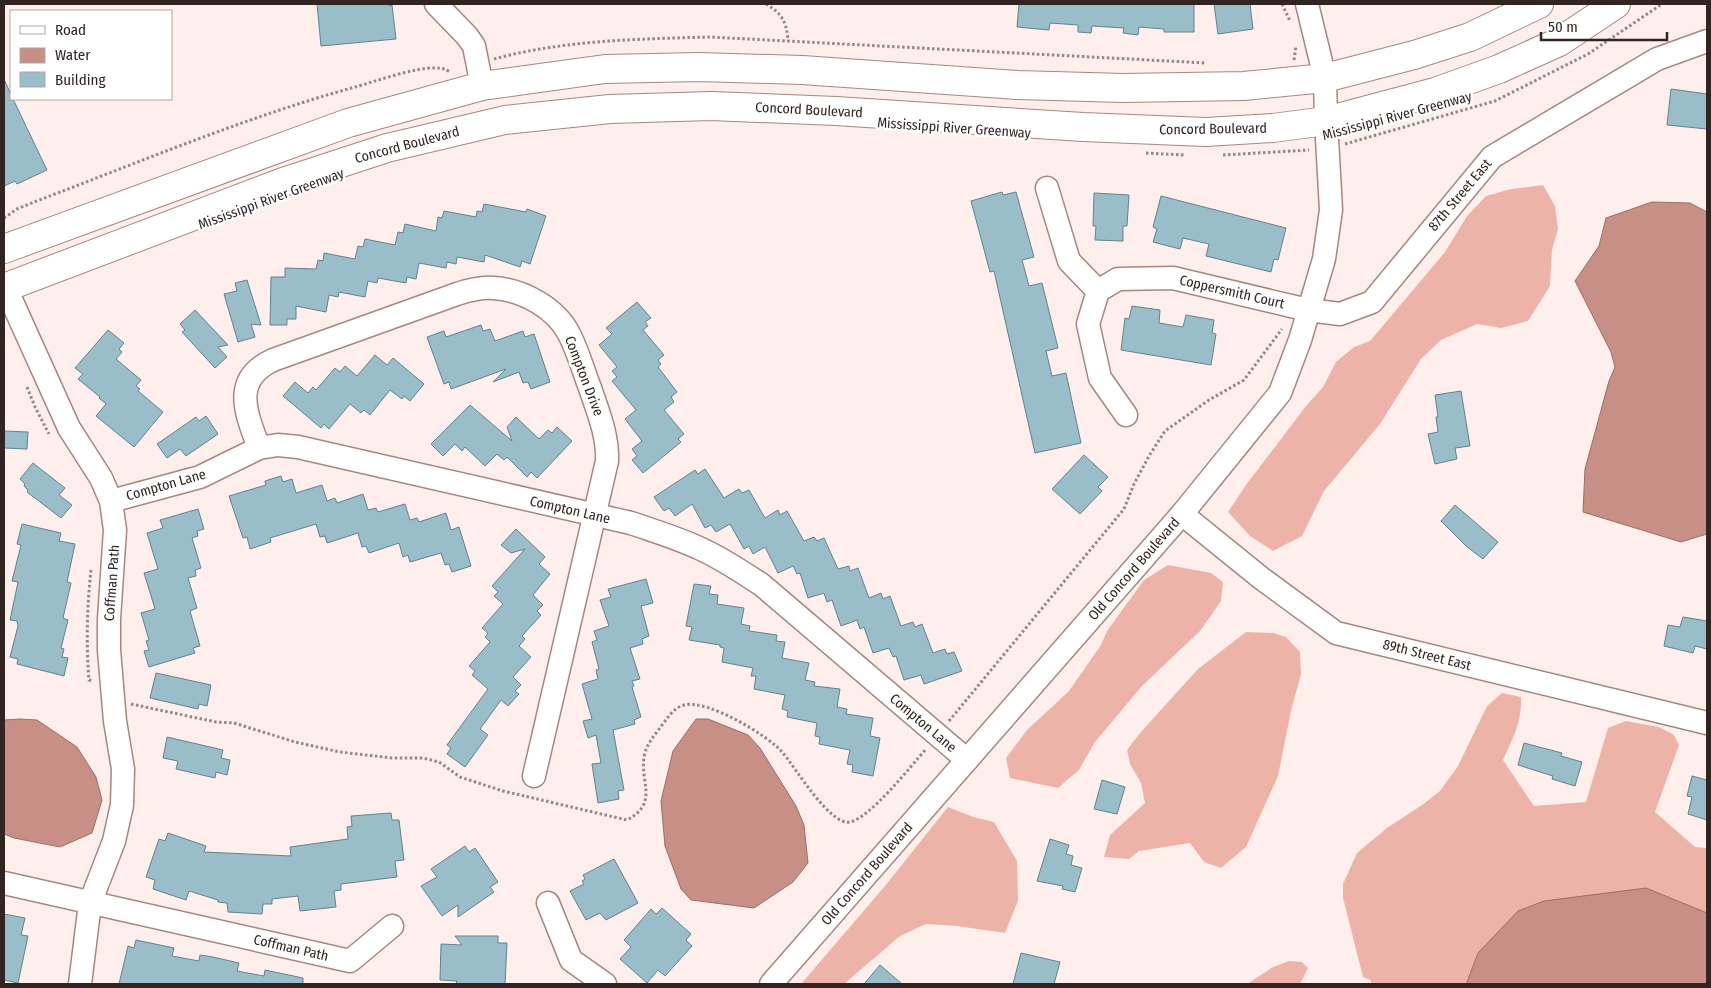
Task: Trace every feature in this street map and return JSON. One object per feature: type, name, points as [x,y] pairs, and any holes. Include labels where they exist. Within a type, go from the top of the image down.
[{"type":"main road","points":[[4,249],[348,123],[482,86],[605,69],[699,67],[802,70],[1018,85],[1123,88],[1244,86],[1325,78],[1414,55],[1470,37],[1539,4]]},
{"type":"main road","name":"Concord Boulevard","points":[[4,286],[283,182],[387,148],[505,120],[610,109],[711,106],[836,111],[1083,127],[1206,132],[1273,128],[1326,121],[1435,92],[1499,68],[1559,42],[1616,4]]},
{"type":"street","points":[[436,4],[474,46],[482,86]]},
{"type":"street","name":"Old Concord Boulevard","points":[[771,984],[1182,514],[1280,392],[1300,340],[1324,259],[1331,210],[1325,78],[1307,4]]},
{"type":"street","name":"87th Street East","points":[[1308,310],[1340,314],[1372,302],[1492,157],[1657,59],[1707,41]]},
{"type":"street","points":[[1047,188],[1069,261],[1098,291],[1088,324],[1100,378],[1126,415]]},
{"type":"street","name":"Coppersmith Court","points":[[1098,291],[1118,279],[1174,278],[1308,310]]},
{"type":"street","name":"Coffman Path","points":[[4,286],[68,428],[101,478],[111,501],[116,530],[109,619],[111,684],[114,721],[122,769],[122,805],[114,841],[90,902],[80,984]]},
{"type":"street","name":"Compton Drive","points":[[259,448],[247,413],[245,396],[249,380],[258,368],[265,363],[475,289],[494,288],[514,291],[545,308],[568,332],[606,436],[607,461],[534,776]]},
{"type":"street","name":"Compton Lane","points":[[111,501],[200,477],[259,448],[278,445],[298,447],[631,524],[683,541],[732,565],[762,585],[967,760]]},
{"type":"street","name":"89th Street East","points":[[1182,514],[1261,578],[1336,633],[1707,723]]},
{"type":"street","name":"Coffman Path","points":[[4,883],[350,962],[392,926]]},
{"type":"street","points":[[548,903],[571,960],[605,984]]},
{"type":"path","points":[[766,4],[778,11],[784,19],[788,41]]},
{"type":"path","points":[[1282,4],[1290,22]]},
{"type":"path","name":"Mississippi River Greenway","points":[[1215,155],[1244,155],[1328,148],[1495,101],[1588,54],[1662,4]]},
{"type":"path","points":[[1294,63],[1295,40]]},
{"type":"path","points":[[1146,153],[1185,155]]},
{"type":"path","points":[[25,381],[35,407],[51,438]]},
{"type":"path","points":[[92,562],[88,608],[89,680],[111,684]]},
{"type":"shaded area","points":[[1543,185],[1555,206],[1558,229],[1552,250],[1550,286],[1528,321],[1501,328],[1477,324],[1441,340],[1421,359],[1380,424],[1324,491],[1302,536],[1273,551],[1250,536],[1228,512],[1246,485],[1306,406],[1323,387],[1336,362],[1354,347],[1370,341],[1445,252],[1467,216],[1486,196],[1511,189]]},
{"type":"shaded area","points":[[1168,565],[1211,573],[1223,582],[1221,601],[1200,631],[1142,686],[1095,742],[1079,770],[1058,788],[1010,778],[1006,758],[1027,730],[1069,691],[1101,645],[1107,631],[1144,580]]},
{"type":"shaded area","points":[[1246,632],[1273,633],[1286,637],[1300,652],[1301,674],[1291,711],[1278,776],[1246,847],[1221,868],[1204,862],[1190,843],[1139,851],[1129,859],[1104,857],[1110,835],[1145,803],[1141,783],[1130,764],[1127,750],[1198,669]]},
{"type":"shaded area","points":[[1502,693],[1521,697],[1518,722],[1503,760],[1534,806],[1586,802],[1608,728],[1626,721],[1659,727],[1674,735],[1679,745],[1655,812],[1695,847],[1707,848],[1707,984],[1371,984],[1371,980],[1363,977],[1343,898],[1343,884],[1357,853],[1387,828],[1440,791],[1458,766],[1487,706]]},
{"type":"shaded area","points":[[948,807],[973,817],[994,822],[1017,861],[1018,901],[1005,933],[957,926],[926,924],[900,936],[844,984],[801,984],[885,886]]},
{"type":"shaded area","points":[[1289,961],[1302,962],[1308,968],[1300,984],[1247,984],[1273,967]]},
{"type":"water","points":[[1652,202],[1690,203],[1707,212],[1707,534],[1681,542],[1583,512],[1585,469],[1609,381],[1615,367],[1611,352],[1575,281],[1599,246],[1606,218]]},
{"type":"water","points":[[696,719],[708,719],[748,735],[760,748],[796,806],[804,825],[808,863],[793,882],[754,908],[691,900],[681,889],[665,846],[661,801],[673,751]]},
{"type":"water","points":[[4,720],[37,720],[77,747],[96,777],[102,800],[92,833],[60,847],[14,838],[4,834]]},
{"type":"water","points":[[1646,888],[1707,913],[1707,984],[1467,984],[1478,953],[1518,911],[1544,901]]},
{"type":"building","points":[[317,4],[392,5],[396,39],[321,46]]},
{"type":"building","points":[[1019,4],[1194,4],[1194,32],[1164,32],[1164,29],[1139,27],[1138,35],[1123,33],[1124,28],[1092,26],[1091,33],[1078,32],[1078,25],[1050,23],[1049,30],[1017,27]]},
{"type":"building","points":[[1214,4],[1250,4],[1253,29],[1218,34]]},
{"type":"building","points":[[4,79],[10,93],[10,100],[13,100],[47,170],[17,184],[15,181],[4,186]]},
{"type":"building","points":[[1671,89],[1707,94],[1707,129],[1667,125]]},
{"type":"building","points":[[1002,192],[1003,195],[1016,192],[1034,257],[1022,260],[1029,286],[1042,283],[1058,348],[1046,351],[1052,376],[1066,373],[1081,443],[1035,453],[994,271],[990,272],[971,201]]},
{"type":"building","points":[[1094,193],[1129,195],[1127,226],[1123,226],[1123,241],[1095,240],[1096,226],[1093,226]]},
{"type":"building","points":[[1161,196],[1286,228],[1278,260],[1274,259],[1271,272],[1206,256],[1209,244],[1183,238],[1180,249],[1153,242],[1157,229],[1153,227]]},
{"type":"building","points":[[484,204],[526,212],[527,209],[546,216],[530,264],[522,261],[520,267],[485,255],[484,262],[457,257],[456,264],[447,262],[446,268],[419,263],[416,279],[407,277],[406,283],[378,278],[377,283],[368,281],[365,297],[339,292],[338,297],[329,295],[326,312],[296,306],[296,319],[287,319],[287,325],[270,325],[271,277],[285,277],[285,268],[316,269],[318,260],[323,261],[324,253],[355,259],[358,246],[363,247],[365,239],[395,245],[398,232],[403,233],[405,224],[436,231],[438,217],[442,218],[444,211],[476,217],[477,211],[482,212]]},
{"type":"building","points":[[247,280],[261,325],[251,324],[255,337],[238,342],[224,294],[237,291],[235,283]]},
{"type":"building","points":[[637,302],[651,318],[645,322],[648,326],[643,330],[664,355],[658,360],[661,364],[658,367],[677,392],[671,397],[674,402],[664,410],[684,434],[678,439],[681,442],[643,473],[632,460],[637,456],[632,449],[642,441],[625,419],[636,410],[612,381],[617,377],[612,371],[617,367],[599,345],[612,334],[606,328]]},
{"type":"building","points":[[1132,306],[1160,310],[1159,323],[1183,327],[1186,315],[1214,320],[1212,333],[1216,334],[1211,365],[1121,350],[1125,318],[1129,319]]},
{"type":"building","points":[[195,310],[228,345],[218,347],[227,357],[215,368],[182,332],[185,330],[180,324]]},
{"type":"building","points":[[481,325],[483,331],[490,329],[495,341],[523,331],[525,337],[534,334],[550,382],[531,389],[528,382],[523,383],[519,372],[493,382],[506,369],[451,389],[449,382],[444,384],[427,337],[444,331],[446,337]]},
{"type":"building","points":[[108,330],[124,343],[119,349],[122,352],[116,359],[141,380],[136,386],[140,389],[138,391],[163,412],[134,447],[96,416],[106,404],[78,379],[83,374],[75,368]]},
{"type":"building","points":[[375,355],[387,365],[393,358],[424,384],[410,401],[404,396],[402,399],[390,390],[370,415],[364,410],[361,413],[350,404],[329,429],[324,424],[321,428],[283,396],[295,382],[308,393],[313,387],[316,390],[335,368],[340,372],[345,366],[357,376]]},
{"type":"building","points":[[1461,391],[1470,446],[1455,448],[1457,459],[1435,464],[1428,434],[1438,432],[1435,395]]},
{"type":"building","points":[[470,405],[512,441],[507,427],[516,417],[539,439],[548,430],[552,433],[557,427],[572,441],[537,478],[531,472],[527,477],[507,457],[504,460],[497,454],[485,466],[465,447],[462,451],[455,444],[443,456],[431,444]]},
{"type":"building","points":[[206,416],[218,434],[186,456],[180,449],[167,458],[157,444],[196,417],[199,421]]},
{"type":"building","points":[[4,431],[28,432],[27,449],[4,448]]},
{"type":"building","points":[[1084,455],[1108,477],[1098,487],[1102,491],[1080,514],[1052,489]]},
{"type":"building","points":[[33,463],[65,488],[59,495],[72,505],[61,518],[27,492],[25,484],[20,479]]},
{"type":"building","points":[[705,469],[724,498],[739,489],[742,493],[749,490],[765,518],[778,510],[780,515],[787,511],[804,541],[814,537],[817,541],[824,538],[838,569],[849,566],[850,571],[858,568],[869,598],[881,593],[883,599],[890,596],[901,626],[913,622],[915,627],[922,624],[933,653],[945,649],[947,654],[954,652],[962,671],[924,684],[921,675],[904,680],[896,656],[893,657],[889,648],[873,653],[864,627],[860,629],[857,620],[841,626],[832,600],[827,602],[824,593],[808,598],[800,573],[797,574],[793,566],[778,573],[765,547],[753,554],[749,546],[744,549],[730,524],[716,532],[711,525],[705,528],[692,504],[675,516],[669,508],[664,511],[654,497],[695,470],[698,474]]},
{"type":"building","points":[[281,476],[283,482],[292,479],[296,493],[322,485],[327,501],[335,498],[337,503],[363,494],[368,510],[376,508],[378,512],[405,504],[410,520],[417,518],[419,522],[446,513],[451,530],[459,527],[471,566],[452,572],[449,564],[445,565],[441,553],[410,562],[408,555],[403,557],[399,543],[369,553],[366,546],[362,547],[358,533],[327,543],[325,536],[320,537],[316,524],[270,538],[271,542],[250,549],[247,537],[243,538],[229,496],[266,485],[265,481]]},
{"type":"building","points":[[1455,505],[1498,542],[1483,559],[1466,546],[1441,521]]},
{"type":"building","points":[[198,509],[204,529],[197,531],[198,536],[192,538],[201,568],[195,570],[196,576],[188,578],[197,608],[190,611],[200,646],[193,648],[195,653],[149,667],[144,651],[149,650],[146,641],[149,640],[141,613],[155,609],[144,573],[158,569],[147,533],[163,528],[160,520]]},
{"type":"building","points":[[22,524],[61,533],[59,541],[75,544],[67,582],[71,583],[63,618],[68,620],[61,648],[64,649],[62,657],[68,658],[64,676],[17,664],[18,659],[10,657],[18,626],[17,621],[10,620],[18,582],[12,581],[21,545],[17,544]]},
{"type":"building","points":[[516,529],[545,557],[539,564],[550,574],[533,595],[543,605],[537,611],[541,615],[522,636],[525,639],[519,646],[531,657],[513,677],[521,685],[515,691],[519,694],[508,706],[501,700],[480,729],[488,735],[465,767],[447,754],[451,748],[447,745],[488,689],[472,675],[475,671],[469,666],[490,642],[485,637],[488,633],[482,628],[503,604],[494,596],[498,592],[492,586],[525,549],[511,553],[501,545]]},
{"type":"building","points":[[646,579],[653,603],[641,606],[649,636],[642,639],[643,644],[630,648],[640,679],[632,681],[634,686],[632,687],[641,717],[634,720],[635,724],[613,730],[624,790],[618,791],[619,799],[598,803],[592,764],[601,763],[596,735],[588,738],[583,721],[592,719],[582,684],[598,679],[596,670],[599,669],[592,642],[597,640],[594,631],[609,626],[600,600],[611,597],[608,589]]},
{"type":"building","points":[[694,584],[711,586],[709,594],[718,595],[717,604],[744,608],[741,624],[750,626],[749,631],[777,635],[776,641],[785,642],[782,658],[809,663],[805,680],[815,682],[814,686],[840,689],[837,707],[847,709],[846,714],[873,718],[870,736],[880,738],[873,776],[852,772],[853,765],[847,764],[850,750],[819,744],[820,737],[815,736],[817,723],[787,717],[788,711],[782,709],[785,695],[754,689],[756,676],[751,676],[753,668],[722,662],[724,648],[720,647],[720,645],[689,640],[692,627],[686,626]]},
{"type":"building","points":[[1683,617],[1707,621],[1707,649],[1695,646],[1693,653],[1664,646],[1668,625],[1680,627]]},
{"type":"building","points":[[156,673],[211,685],[207,706],[199,704],[198,709],[150,698]]},
{"type":"building","points":[[167,737],[223,750],[221,758],[230,760],[227,775],[216,772],[215,778],[176,769],[178,761],[163,758]]},
{"type":"building","points":[[1524,743],[1562,753],[1561,756],[1582,762],[1575,786],[1552,779],[1553,776],[1518,765]]},
{"type":"building","points":[[1692,776],[1707,780],[1707,820],[1688,814],[1692,797],[1687,796]]},
{"type":"building","points":[[1102,780],[1125,787],[1117,814],[1094,809]]},
{"type":"building","points":[[391,813],[392,820],[399,820],[404,860],[395,861],[397,877],[341,884],[341,890],[334,891],[336,907],[300,911],[298,896],[272,899],[272,904],[263,904],[262,914],[228,912],[227,903],[218,902],[218,900],[189,891],[186,900],[153,889],[155,880],[146,877],[159,839],[165,841],[168,833],[206,846],[204,852],[291,856],[290,847],[348,839],[347,827],[352,826],[351,816]]},
{"type":"building","points":[[1050,839],[1069,845],[1066,854],[1073,856],[1071,865],[1082,868],[1075,892],[1062,889],[1063,886],[1037,881]]},
{"type":"building","points":[[465,846],[469,852],[475,848],[498,882],[490,887],[494,892],[458,917],[458,905],[442,916],[421,886],[437,877],[431,869]]},
{"type":"building","points":[[614,859],[638,903],[606,920],[600,913],[586,920],[570,891],[584,884],[582,881],[585,879],[583,875]]},
{"type":"building","points":[[662,908],[691,934],[686,940],[692,946],[665,976],[658,970],[647,983],[620,959],[631,947],[624,940],[651,909],[656,914]]},
{"type":"building","points":[[4,914],[25,918],[21,935],[28,936],[18,983],[4,980]]},
{"type":"building","points":[[455,936],[498,936],[498,943],[507,943],[505,984],[456,984],[457,981],[440,980],[441,944],[462,945]]},
{"type":"building","points":[[136,940],[174,948],[172,956],[199,961],[200,955],[213,957],[239,963],[237,971],[264,976],[265,970],[303,978],[303,984],[119,984],[128,946],[134,948]]},
{"type":"building","points":[[1021,953],[1060,962],[1054,984],[1013,984]]},
{"type":"building","points":[[880,965],[902,984],[864,984]]}]
